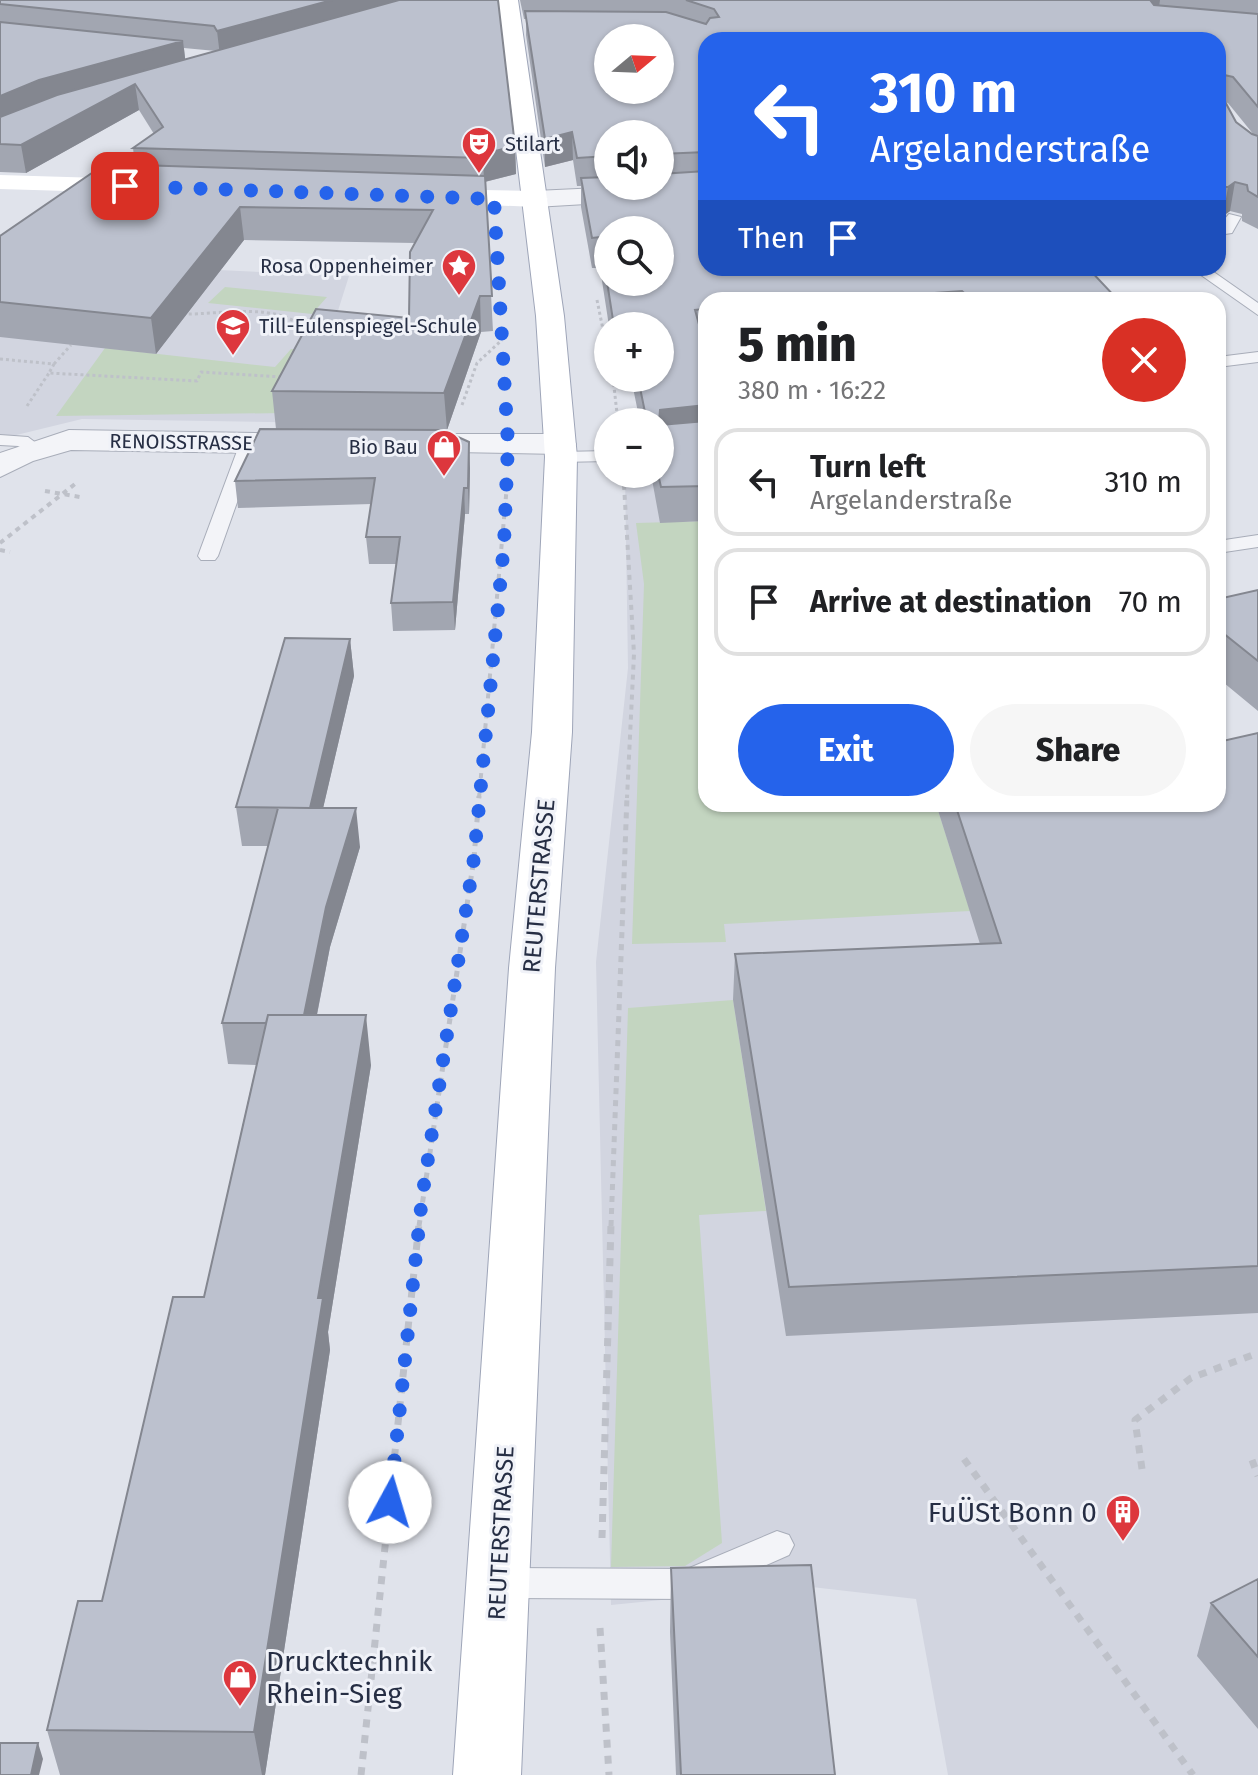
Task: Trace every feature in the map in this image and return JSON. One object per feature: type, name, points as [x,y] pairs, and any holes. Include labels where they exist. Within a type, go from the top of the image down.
[{"type":"main road","name":"REUTERSTRASSE","points":[[487,1775],[532,968],[576,452],[550,316],[512,15]]},
{"type":"main road","points":[[0,182],[163,187]]},
{"type":"main road","points":[[406,196],[535,199]]},
{"type":"street","points":[[535,199],[698,190]]},
{"type":"street","name":"RENOISSTRASSE","points":[[0,467],[35,449],[69,440],[508,444],[576,452]]},
{"type":"lane","points":[[1226,230],[1234,217]]},
{"type":"lane","points":[[1209,276],[1258,310]]},
{"type":"lane","points":[[1226,361],[1258,357]]},
{"type":"lane","points":[[0,440],[22,441],[35,449]]},
{"type":"lane","points":[[208,556],[249,443]]},
{"type":"lane","points":[[1226,546],[1258,541]]},
{"type":"lane","points":[[498,1583],[689,1584],[777,1545]]},
{"type":"path","points":[[177,314],[220,311],[293,318],[309,331],[303,340]]},
{"type":"path","points":[[501,325],[503,354]]},
{"type":"path","points":[[433,444],[455,426],[477,363],[502,340]]},
{"type":"path","points":[[28,414],[26,407],[54,364],[71,345]]},
{"type":"path","points":[[0,359],[54,364]]},
{"type":"path","points":[[49,373],[197,381],[201,372],[283,375],[276,386]]},
{"type":"path","points":[[0,543],[130,441]]},
{"type":"path","points":[[361,1775],[422,1198],[474,858],[499,602],[508,444]]},
{"type":"path","points":[[609,1775],[600,1631],[601,1584],[617,993],[634,654],[624,488]]},
{"type":"path","points":[[0,550],[10,552]]},
{"type":"path","points":[[1142,1469],[1135,1420],[1166,1389],[1226,1362],[1258,1353]]},
{"type":"path","points":[[964,1459],[1193,1775]]},
{"type":"path","points":[[1252,1460],[1258,1476]]},
{"type":"shaded area","name":"Till-Eulenspiegel-Schule","points":[[0,260],[349,276],[330,336],[466,373],[447,425],[82,419],[0,439]]},
{"type":"shaded area","points":[[625,488],[662,488],[698,747],[698,812],[1258,811],[1258,1775],[948,1775],[916,1599],[803,1586],[611,1605],[596,962],[628,668]]},
{"type":"green space","points":[[225,287],[327,297],[312,314],[208,303]]},
{"type":"green space","points":[[105,348],[275,367],[291,349],[367,354],[284,413],[56,416]]},
{"type":"green space","points":[[698,521],[698,812],[939,812],[970,911],[724,924],[726,942],[632,944],[644,584],[636,523]]},
{"type":"green space","points":[[733,1000],[766,1211],[699,1215],[722,1543],[685,1566],[611,1567],[628,1008]]},
{"type":"building","points":[[0,0],[332,0],[217,31],[214,26],[0,4]]},
{"type":"building","points":[[399,0],[498,0],[515,146],[483,154],[483,158],[133,148],[163,127],[135,84],[21,145],[0,144],[0,117],[57,95]]},
{"type":"building","points":[[686,0],[1150,0],[1154,5],[1258,14],[1258,107],[1233,77],[1226,75],[1226,32],[698,32],[698,152],[674,153],[674,120],[594,120],[594,157],[577,158],[572,132],[545,139],[525,11],[666,12],[706,24],[710,18],[719,17],[714,9]]},
{"type":"building","points":[[0,22],[183,41],[39,80],[0,96]]},
{"type":"building","points":[[1226,103],[1236,122],[1258,136],[1258,197],[1248,191],[1247,185],[1235,182],[1226,187]]},
{"type":"building","points":[[105,164],[485,176],[492,296],[480,296],[444,393],[272,391],[316,309],[409,318],[410,252],[433,210],[240,207],[151,318],[0,302],[0,236]]},
{"type":"building","points":[[698,172],[698,276],[1096,276],[1110,292],[698,292],[698,310],[695,310],[698,321],[698,406],[644,408],[641,392],[674,392],[674,312],[612,312],[609,296],[674,296],[674,216],[594,216],[592,238],[581,178],[594,178],[594,200],[674,200],[674,173]]},
{"type":"building","points":[[698,422],[698,486],[674,487],[674,424]]},
{"type":"building","points":[[260,429],[443,430],[469,442],[468,488],[464,488],[453,602],[391,603],[400,537],[366,537],[375,478],[235,481]]},
{"type":"building","points":[[1258,590],[1258,661],[1226,635],[1226,597]]},
{"type":"building","points":[[285,638],[350,639],[310,808],[236,807]]},
{"type":"building","points":[[1258,733],[1258,1266],[789,1287],[735,954],[1001,943],[958,812],[1226,812],[1226,740]]},
{"type":"building","points":[[278,808],[356,808],[326,907],[304,1015],[268,1015],[266,1023],[222,1023]]},
{"type":"building","points":[[268,1015],[366,1015],[318,1298],[323,1298],[254,1732],[47,1730],[78,1601],[102,1601],[173,1297],[204,1297]]},
{"type":"building","points":[[811,1565],[835,1775],[681,1775],[671,1568]]},
{"type":"building","points":[[1258,1579],[1258,1657],[1211,1603]]},
{"type":"building","points":[[0,1743],[38,1743],[31,1775],[0,1775]]},
{"type":"place","name":"Stilart","points":[[479,175]]},
{"type":"place","name":"Rosa Oppenheimer","points":[[459,297]]},
{"type":"place","name":"Till-Eulenspiegel-Schule","points":[[233,357]]},
{"type":"place","name":"Bio Bau","points":[[444,478]]},
{"type":"place","name":"FuÜSt Bonn 0","points":[[1123,1543]]},
{"type":"place","name":"Drucktechnik Rhein-Sieg","points":[[240,1708]]},
{"type":"route","points":[[125,186],[494,199],[508,444],[504,544],[474,858],[422,1198],[390,1502]]}]
